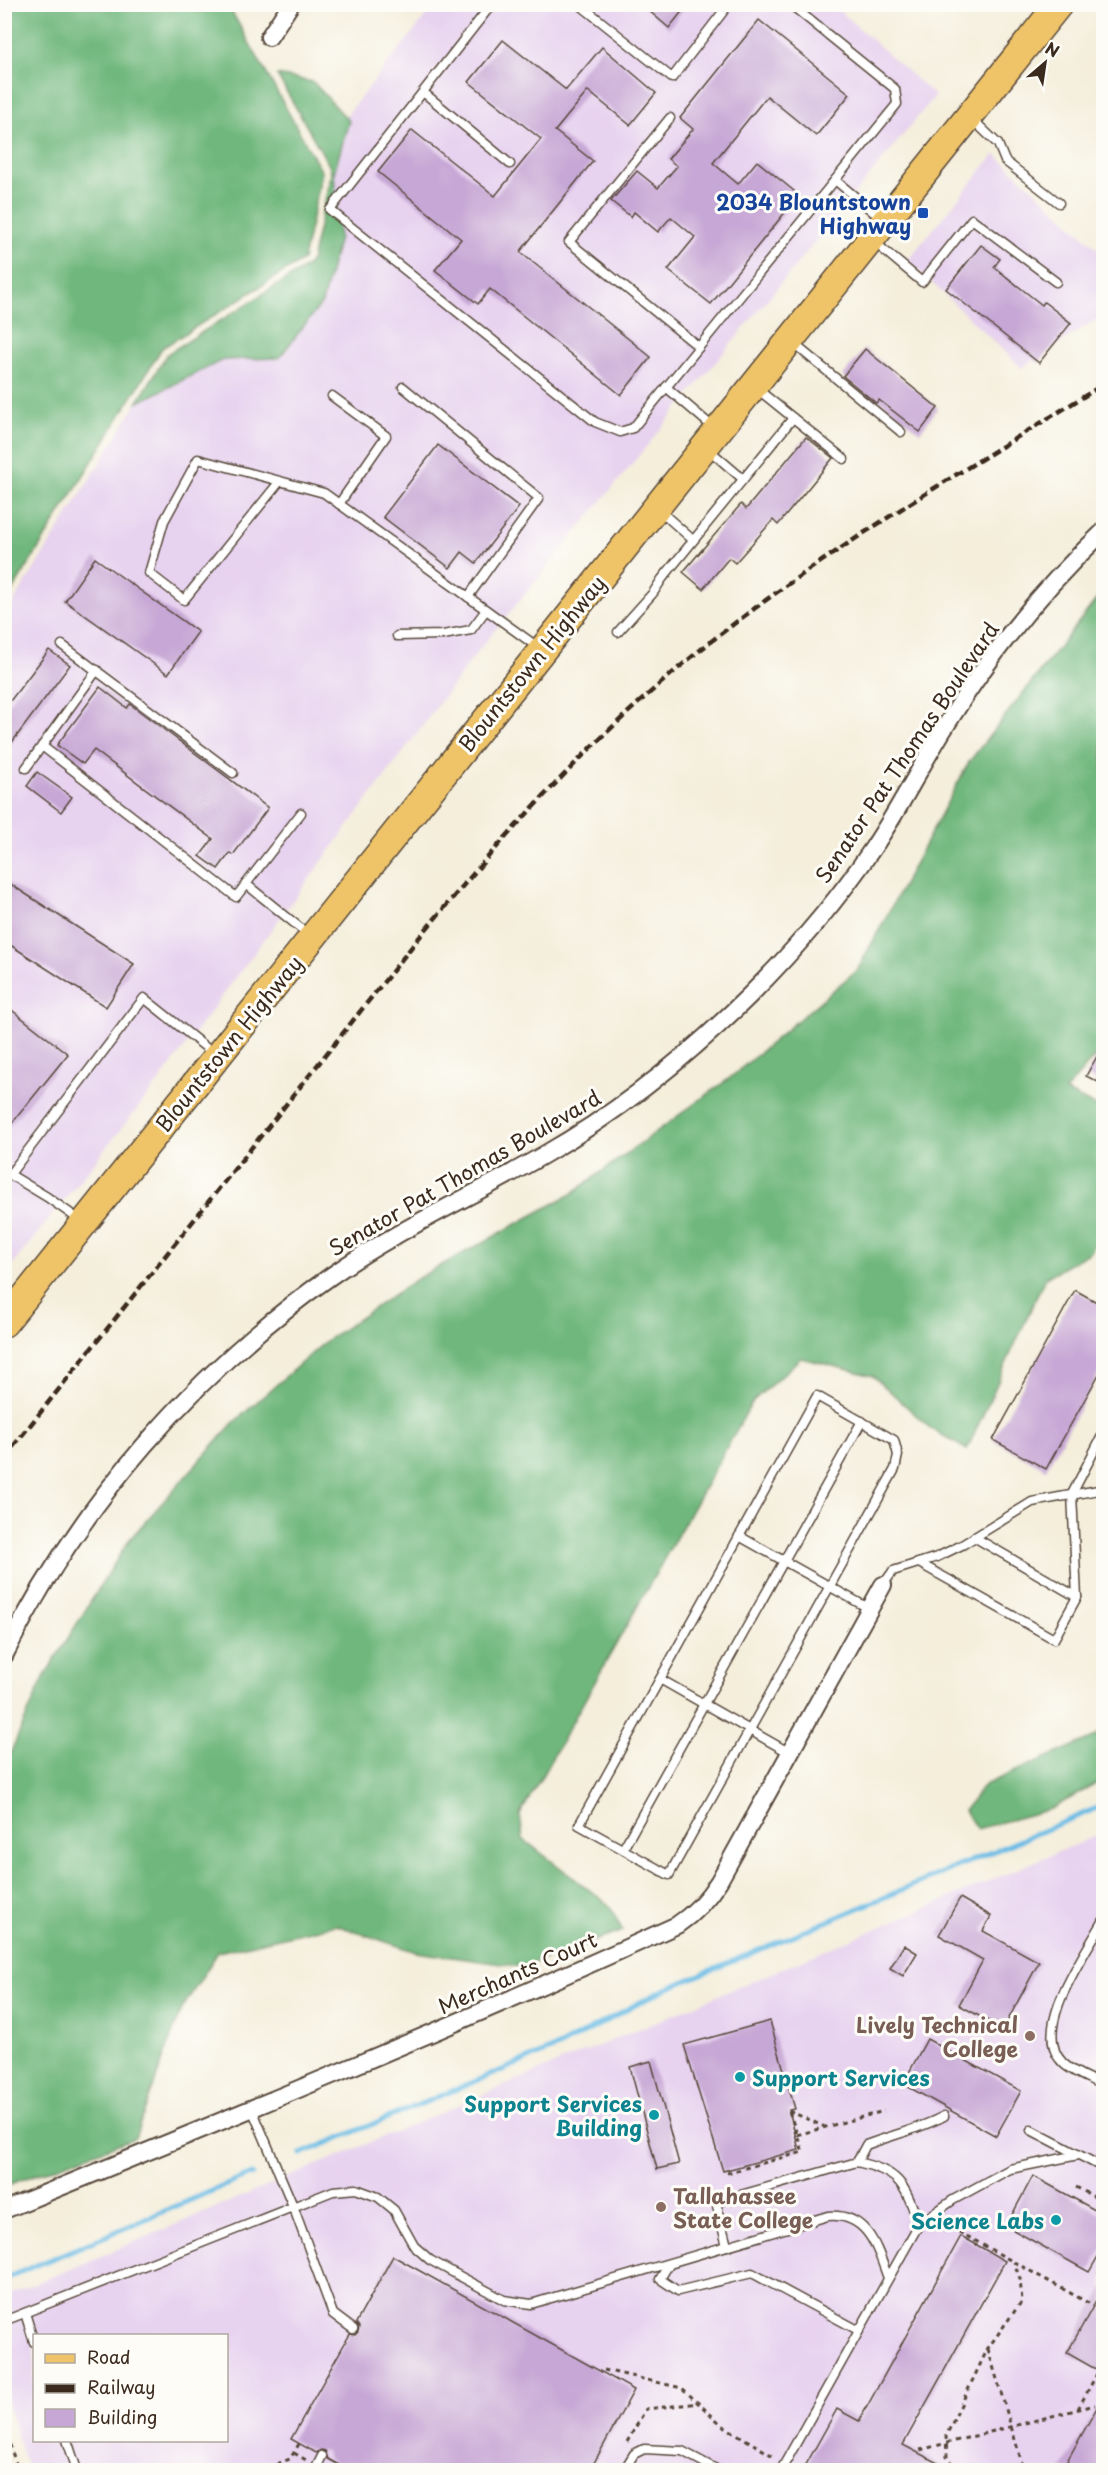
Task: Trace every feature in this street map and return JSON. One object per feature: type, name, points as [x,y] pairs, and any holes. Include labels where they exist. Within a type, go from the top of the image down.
[{"type":"main road","name":"Blountstown Highway","points":[[4,1323],[1059,4]]},
{"type":"street","points":[[270,37],[291,4]]},
{"type":"street","name":"Senator Pat Thomas Boulevard","points":[[4,1656],[57,1563],[105,1492],[182,1404],[244,1344],[332,1275],[407,1228],[547,1154],[610,1114],[661,1076],[711,1033],[753,992],[810,931],[873,847],[947,723],[1011,633],[1061,574],[1104,531]]},
{"type":"street","name":"Merchants Court","points":[[4,2210],[427,2037],[690,1917],[704,1904],[719,1881],[883,1585]]},
{"type":"lane","points":[[492,4],[330,210],[605,428],[620,432],[633,428],[897,104],[895,90],[789,4]]},
{"type":"lane","points":[[579,4],[672,78],[729,4]]},
{"type":"lane","points":[[423,92],[510,164]]},
{"type":"lane","points":[[970,116],[998,144],[1005,161],[1059,202]]},
{"type":"lane","points":[[670,118],[569,242],[699,347]]},
{"type":"lane","points":[[835,180],[922,282],[972,219],[1056,282]]},
{"type":"lane","points":[[790,341],[902,432]]},
{"type":"lane","points":[[753,386],[844,459]]},
{"type":"lane","points":[[403,387],[539,498],[468,597]]},
{"type":"lane","points":[[666,387],[743,479]]},
{"type":"lane","points":[[332,396],[386,436],[339,504]]},
{"type":"lane","points":[[618,632],[653,593],[693,540],[793,418]]},
{"type":"lane","points":[[280,481],[184,600],[149,573],[164,521],[198,459],[280,481],[324,493],[542,650]]},
{"type":"lane","points":[[656,508],[693,540]]},
{"type":"lane","points":[[397,636],[443,635],[471,630],[486,610]]},
{"type":"lane","points":[[62,645],[233,772]]},
{"type":"lane","points":[[26,768],[97,670]]},
{"type":"lane","points":[[42,746],[236,897],[301,813]]},
{"type":"lane","points":[[246,884],[312,938]]},
{"type":"lane","points":[[84,1223],[7,1173],[144,998],[217,1056]]},
{"type":"lane","points":[[817,1396],[894,1440],[898,1455],[895,1469],[669,1875],[579,1825],[739,1536],[817,1396]]},
{"type":"lane","points":[[623,1849],[862,1421]]},
{"type":"lane","points":[[919,1563],[1054,1639],[1077,1597],[1072,1494],[1104,1432]]},
{"type":"lane","points":[[883,1585],[893,1571],[937,1557],[1032,1502],[1104,1488]]},
{"type":"lane","points":[[739,1536],[870,1609]]},
{"type":"lane","points":[[974,1537],[1077,1597]]},
{"type":"lane","points":[[660,1679],[790,1753]]},
{"type":"lane","points":[[1104,1920],[1055,2010],[1051,2031],[1053,2050],[1063,2064],[1104,2086]]},
{"type":"lane","points":[[252,2109],[293,2206],[333,2314],[353,2329]]},
{"type":"lane","points":[[857,2162],[866,2145],[905,2130],[925,2126],[944,2116]]},
{"type":"lane","points":[[1031,2130],[1104,2168]]},
{"type":"lane","points":[[783,2467],[919,2224],[953,2200],[1010,2169],[1078,2155]]},
{"type":"lane","points":[[727,2246],[716,2202],[857,2162],[880,2168],[905,2187],[919,2224]]},
{"type":"lane","points":[[4,2321],[333,2191],[357,2189],[378,2197],[394,2210],[414,2246],[430,2260],[504,2300],[531,2304],[828,2216],[841,2215],[859,2224],[868,2233],[877,2247],[888,2278]]},
{"type":"lane","points":[[669,2264],[660,2279],[678,2291],[752,2273],[858,2330]]},
{"type":"lane","points":[[25,2313],[33,2339]]},
{"type":"lane","points":[[68,2442],[77,2470]]},
{"type":"lane","points":[[624,2470],[634,2454],[644,2449],[682,2451],[718,2470]]},
{"type":"lane","points":[[315,2470],[322,2456]]},
{"type":"path","points":[[727,2173],[803,2152],[789,2110],[825,2127]]},
{"type":"path","points":[[798,2135],[884,2110]]},
{"type":"path","points":[[1076,2187],[1104,2202]]},
{"type":"path","points":[[941,2222],[1092,2305]]},
{"type":"path","points":[[960,2470],[954,2467],[947,2457],[946,2436],[988,2348],[1022,2301],[1020,2279],[1014,2262]]},
{"type":"path","points":[[1098,2272],[1104,2275]]},
{"type":"path","points":[[988,2348],[1024,2470]]},
{"type":"path","points":[[604,2370],[682,2388],[722,2425],[783,2467]]},
{"type":"path","points":[[1078,2409],[1098,2372]]},
{"type":"path","points":[[623,2450],[646,2409],[699,2403]]},
{"type":"path","points":[[920,2450],[1095,2405]]},
{"type":"path","points":[[4,2427],[18,2470]]},
{"type":"path","points":[[260,2470],[290,2459],[299,2444]]},
{"type":"shaded area","points":[[435,5],[833,5],[935,96],[478,651],[157,1084],[5,1274],[4,618],[137,403],[223,360],[279,358],[339,238],[334,173],[349,121],[345,117]]},
{"type":"shaded area","points":[[995,154],[1103,254],[1103,315],[1022,368],[908,260]]},
{"type":"shaded area","name":"Tallahassee State College","points":[[1103,1833],[1103,2470],[28,2470],[5,2396],[4,2297]]},
{"type":"green space","points":[[5,4],[237,5],[232,12],[322,172],[303,260],[162,348],[5,603]]},
{"type":"green space","points":[[277,75],[313,82],[349,121],[334,173],[339,238],[322,303],[279,358],[223,360],[137,403],[167,354],[306,267],[311,261],[331,174],[330,167]]},
{"type":"green space","points":[[1103,591],[1103,1055],[1097,1054],[1065,1091],[1103,1110],[1103,1230],[1091,1252],[1045,1278],[967,1450],[930,1428],[873,1376],[801,1358],[753,1401],[520,1815],[523,1839],[609,1905],[623,1931],[522,1967],[416,1952],[336,1925],[218,1952],[180,2012],[135,2138],[5,2186],[5,1765],[45,1675],[129,1540],[233,1423],[327,1340],[420,1277],[571,1194],[731,1077],[858,969],[969,762]]},
{"type":"green space","points":[[1103,1727],[1103,1780],[1051,1809],[977,1829],[964,1811],[984,1785],[1096,1736]]},
{"type":"building","points":[[641,4],[688,4],[669,28]]},
{"type":"building","points":[[759,20],[850,94],[816,136],[767,96],[713,163],[738,184],[757,161],[799,195],[711,304],[668,270],[695,237],[671,217],[658,232],[634,212],[631,217],[611,201],[637,171],[658,188],[677,166],[668,159],[693,129],[680,118]]},
{"type":"building","points":[[503,40],[566,90],[602,47],[656,93],[630,125],[588,91],[555,131],[593,161],[520,252],[651,357],[621,395],[490,289],[478,304],[435,270],[461,239],[378,172],[412,130],[495,196],[541,139],[469,82]]},
{"type":"building","points":[[981,245],[1000,259],[994,267],[1042,305],[1044,302],[1071,323],[1039,363],[946,289]]},
{"type":"building","points":[[865,349],[938,408],[920,432],[879,400],[876,403],[843,376]]},
{"type":"building","points":[[806,437],[833,458],[778,525],[773,520],[735,563],[729,558],[703,589],[683,572],[741,504],[746,509]]},
{"type":"building","points":[[438,445],[519,507],[476,563],[462,552],[450,568],[383,517]]},
{"type":"building","points":[[95,558],[198,632],[168,674],[65,601]]},
{"type":"building","points":[[49,650],[70,665],[4,753],[4,709]]},
{"type":"building","points":[[100,687],[127,708],[130,704],[268,808],[233,855],[230,853],[218,869],[200,856],[213,839],[94,750],[83,764],[57,745]]},
{"type":"building","points":[[37,772],[72,797],[61,812],[27,786]]},
{"type":"building","points":[[4,880],[134,964],[106,1007],[4,941]]},
{"type":"building","points":[[4,1004],[68,1054],[4,1133]]},
{"type":"building","points":[[1104,1044],[1104,1085],[1086,1076]]},
{"type":"building","points":[[1075,1290],[1104,1306],[1104,1365],[1046,1469],[993,1440]]},
{"type":"building","points":[[960,1898],[991,1916],[983,1931],[1039,1962],[1003,2029],[959,2005],[983,1960],[939,1935]]},
{"type":"building","points":[[904,1945],[917,1953],[903,1976],[890,1968]]},
{"type":"building","name":"Support Services","points":[[770,2021],[795,2109],[789,2110],[799,2150],[723,2171],[684,2045]]},
{"type":"building","points":[[927,2039],[1021,2091],[996,2136],[903,2084]]},
{"type":"building","name":"Support Services Building","points":[[651,2061],[679,2164],[657,2169],[630,2067]]},
{"type":"building","name":"Science Labs","points":[[1033,2176],[1104,2215],[1104,2246],[1089,2272],[1006,2226]]},
{"type":"building","points":[[961,2236],[1005,2261],[903,2445],[951,2470],[803,2470],[837,2409],[859,2421]]},
{"type":"building","points":[[393,2256],[634,2390],[590,2470],[348,2470],[328,2459],[325,2451],[321,2450],[316,2453],[291,2439],[350,2334],[355,2335],[358,2332],[359,2327],[356,2323]]},
{"type":"building","points":[[1104,2287],[1104,2374],[1067,2353]]},
{"type":"building","points":[[1104,2395],[1104,2470],[1062,2470]]},
{"type":"waterway","points":[[301,2154],[560,2046],[659,1992],[1104,1805]]},
{"type":"waterway","points":[[4,2279],[252,2174]]},
{"type":"railway","points":[[4,1458],[418,939],[517,824],[586,752],[699,651],[796,579],[897,512],[1104,384]]},
{"type":"place","name":"2034 Blountstown Highway","points":[[923,213]]},
{"type":"place","name":"Lively Technical College","points":[[1030,2036]]},
{"type":"place","name":"Support Services","points":[[740,2077]]},
{"type":"place","name":"Support Services Building","points":[[654,2115]]},
{"type":"place","name":"Tallahassee State College","points":[[661,2207]]},
{"type":"place","name":"Science Labs","points":[[1056,2220]]}]
